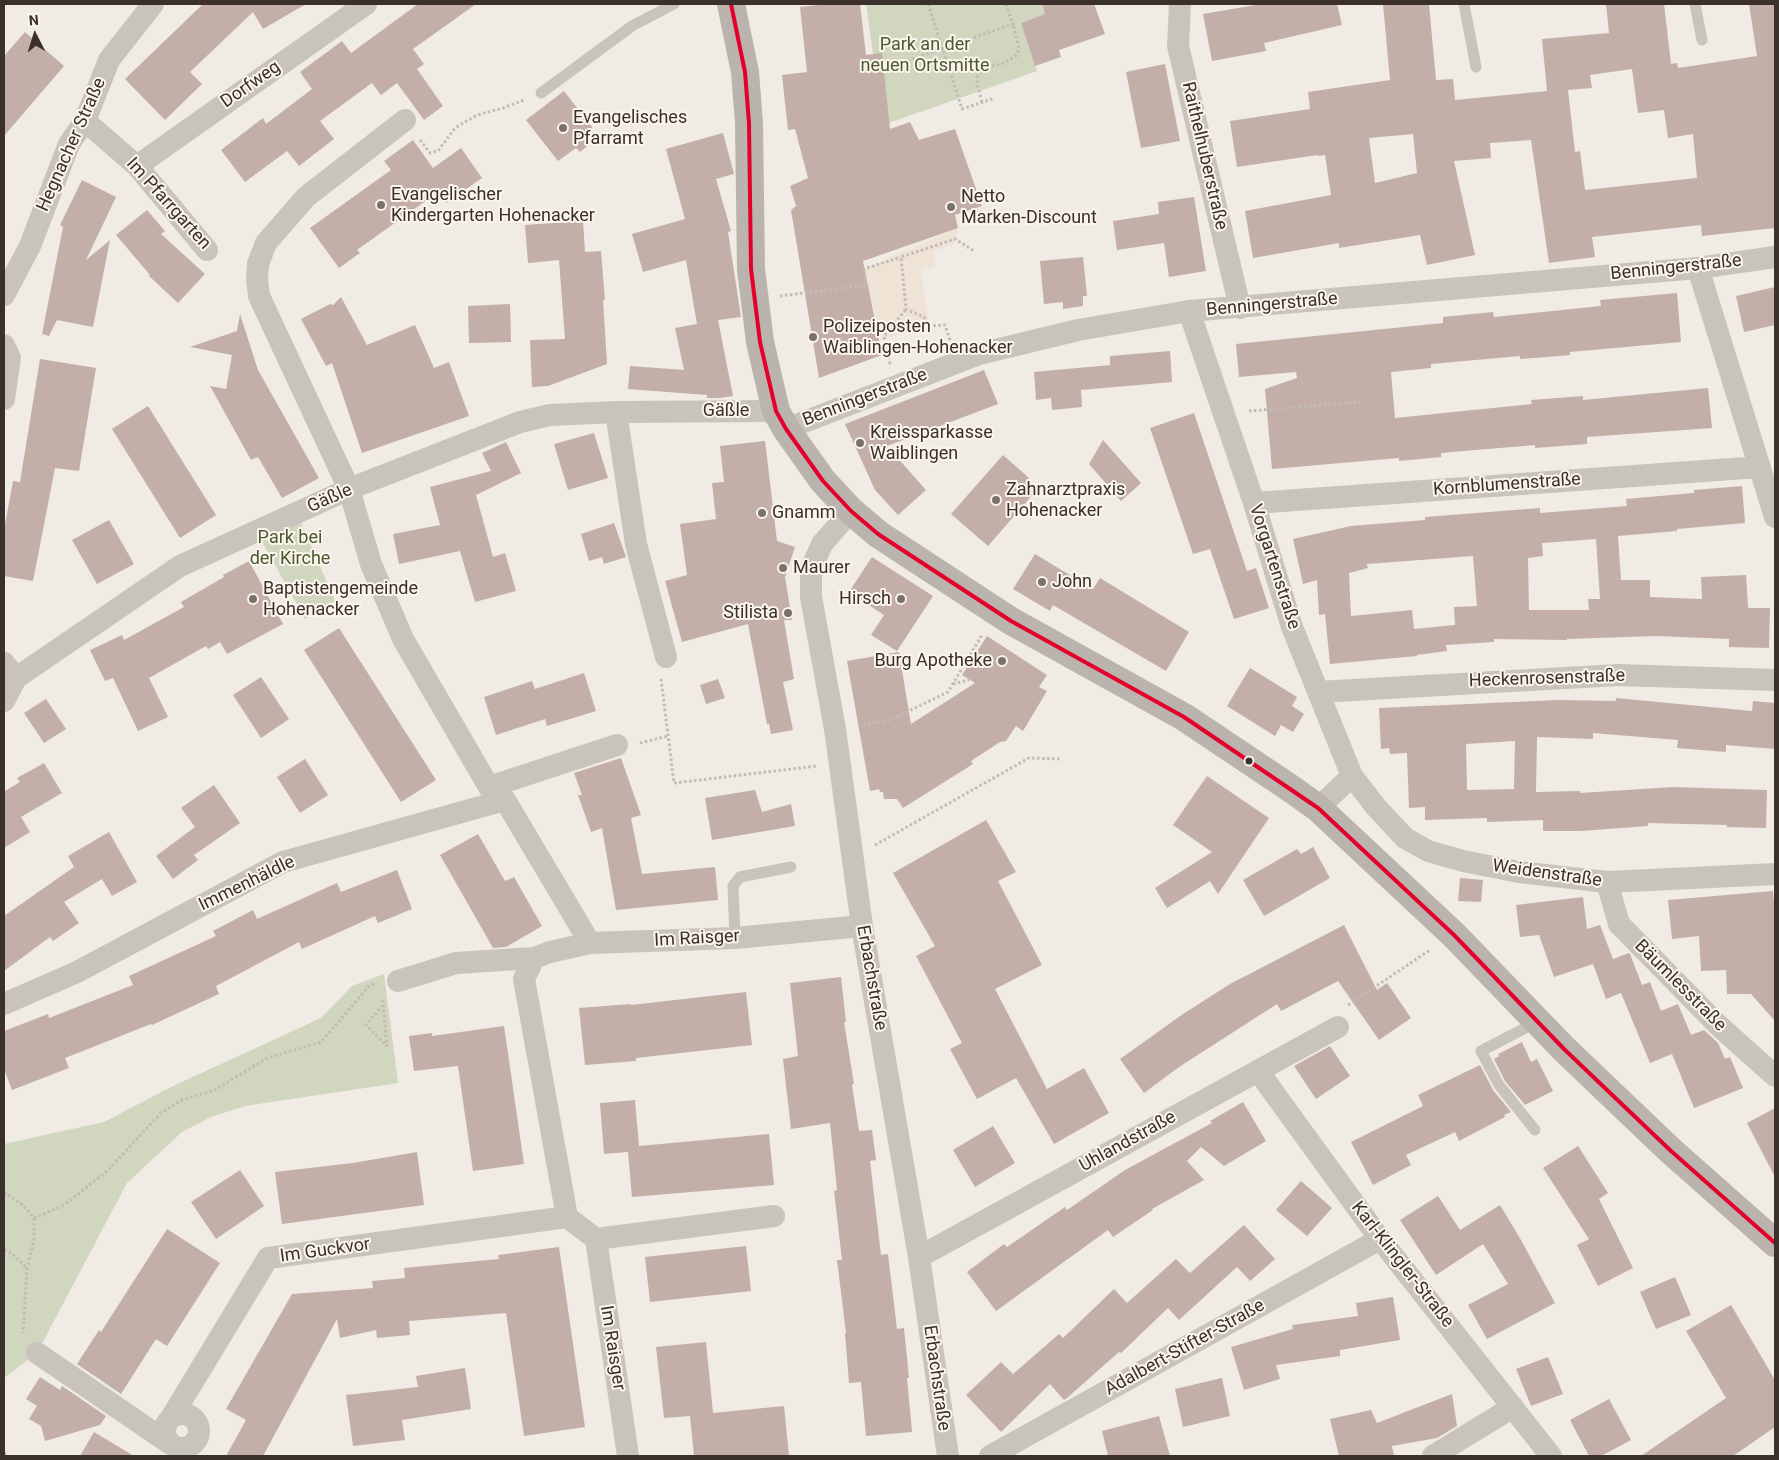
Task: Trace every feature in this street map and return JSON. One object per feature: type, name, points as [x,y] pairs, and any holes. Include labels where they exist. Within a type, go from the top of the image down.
[{"type":"street","name":"Dorfweg","points":[[137,166],[366,4]]},
{"type":"street","points":[[731,4],[745,72],[749,123],[751,269],[760,342],[781,420],[823,481],[851,511],[878,534],[996,612],[1184,716],[1318,808],[1454,934],[1564,1050],[1671,1151],[1775,1243]]},
{"type":"street","name":"Raithelhuberstraße","points":[[1180,4],[1178,46],[1240,308]]},
{"type":"street","name":"Hegnacher Straße","points":[[4,295],[30,246],[69,144],[85,121],[109,60],[150,5]]},
{"type":"street","points":[[405,120],[306,196],[266,243],[258,264],[259,296],[349,489],[371,564],[403,639],[590,943]]},
{"type":"street","name":"Im Pfarrgarten","points":[[85,121],[137,166],[207,250]]},
{"type":"street","name":"Benningerstraße","points":[[781,420],[979,354],[1078,330],[1189,312],[1698,268],[1775,257]]},
{"type":"street","points":[[1698,268],[1775,517]]},
{"type":"street","name":"Vorgartenstraße","points":[[1189,312],[1254,503],[1292,627],[1352,776]]},
{"type":"street","points":[[4,345],[10,358],[4,399]]},
{"type":"street","points":[[616,412],[636,544],[666,657]]},
{"type":"street","name":"Gäßle","points":[[10,670],[180,566],[349,489],[520,422],[550,415],[616,412],[781,420]]},
{"type":"street","name":"Kornblumenstraße","points":[[1254,503],[1760,467]]},
{"type":"street","name":"Erbachstraße","points":[[851,511],[822,544],[812,569],[811,597],[840,764],[862,926],[919,1257],[942,1455]]},
{"type":"street","points":[[4,701],[10,670]]},
{"type":"street","name":"Heckenrosenstraße","points":[[1318,692],[1618,675],[1775,680]]},
{"type":"street","name":"Immenhäldle","points":[[4,1004],[77,972],[283,862],[497,794],[628,744]]},
{"type":"street","points":[[1318,808],[1352,776]]},
{"type":"street","name":"Weidenstraße","points":[[1352,776],[1376,807],[1405,838],[1428,851],[1464,861],[1519,872],[1607,882],[1775,874]]},
{"type":"street","name":"Bäumlesstraße","points":[[1607,882],[1619,924],[1718,1025],[1775,1076]]},
{"type":"street","name":"Im Raisger","points":[[398,982],[456,963],[534,958],[550,952],[590,943],[735,938],[862,926]]},
{"type":"street","points":[[534,958],[524,979],[567,1217],[596,1239],[774,1216]]},
{"type":"street","name":"Uhlandstraße","points":[[919,1257],[1338,1027]]},
{"type":"street","name":"Karl-Klingler-Straße","points":[[1258,1071],[1380,1239],[1551,1456]]},
{"type":"street","name":"Im Guckvor","points":[[169,1443],[165,1434],[165,1426],[268,1258],[567,1217]]},
{"type":"street","name":"Im Raisger","points":[[596,1239],[628,1456]]},
{"type":"street","name":"Adalbert-Stifter-Straße","points":[[990,1456],[1380,1239]]},
{"type":"street","points":[[37,1353],[176,1448],[185,1448],[193,1444],[198,1437],[199,1429],[195,1420],[181,1414],[170,1418]]},
{"type":"street","points":[[1433,1456],[1513,1407]]},
{"type":"lane","points":[[541,93],[632,26],[674,4]]},
{"type":"lane","points":[[1464,4],[1476,67]]},
{"type":"lane","points":[[1696,4],[1702,40]]},
{"type":"lane","points":[[735,938],[733,886],[740,877],[791,867]]},
{"type":"lane","points":[[1535,1130],[1500,1085],[1482,1050],[1537,1022]]},
{"type":"path","points":[[928,4],[962,109],[994,98]]},
{"type":"path","points":[[982,102],[977,77],[987,68],[1002,64],[1017,55],[1019,48],[1006,4]]},
{"type":"path","points":[[884,69],[1013,24]]},
{"type":"path","points":[[405,120],[430,153],[438,151],[455,128],[477,115],[503,108],[541,93]]},
{"type":"path","points":[[755,299],[865,285],[864,269],[955,239],[974,251]]},
{"type":"path","points":[[884,336],[906,309],[901,257]]},
{"type":"path","points":[[906,309],[924,317],[929,326],[945,325],[957,362]]},
{"type":"path","points":[[1224,413],[1360,402]]},
{"type":"path","points":[[888,721],[948,692],[996,612]]},
{"type":"path","points":[[666,657],[660,676],[674,783],[840,764]]},
{"type":"path","points":[[952,684],[969,680]]},
{"type":"path","points":[[628,744],[668,736]]},
{"type":"path","points":[[853,857],[1029,758],[1062,759]]},
{"type":"path","points":[[1338,1027],[1332,1015],[1454,934]]},
{"type":"path","points":[[34,1218],[64,1205],[107,1171],[161,1113],[182,1100],[216,1090],[267,1058],[321,1042],[370,986],[376,983],[381,985],[398,982]]},
{"type":"path","points":[[384,1004],[385,1021],[388,1047],[366,1025],[384,1004]]},
{"type":"path","points":[[4,1192],[23,1205],[34,1218],[34,1240],[27,1268],[23,1346],[37,1353]]},
{"type":"path","points":[[4,1250],[11,1253],[27,1268]]},
{"type":"path","points":[[4,1453],[7,1456]]},
{"type":"green space","name":"Park an der neuen Ortsmitte","points":[[866,4],[1042,4],[1045,14],[1021,23],[1037,71],[883,125]]},
{"type":"green space","name":"Park bei der Kirche","points":[[299,518],[335,601],[305,619],[259,536]]},
{"type":"green space","points":[[384,974],[398,1083],[245,1106],[211,1117],[182,1132],[127,1183],[37,1353],[4,1378],[4,1144],[104,1122],[171,1087],[321,1018],[352,986]]},
{"type":"shaded area","points":[[958,228],[954,244],[933,251],[935,267],[921,269],[929,326],[881,340],[864,269]]},
{"type":"building","points":[[203,4],[306,4],[263,29],[253,12],[190,72],[202,84],[165,120],[125,79]]},
{"type":"building","points":[[418,4],[476,4],[413,49],[424,64],[417,69],[443,106],[424,120],[397,83],[381,95],[372,83],[320,121],[334,139],[299,166],[287,151],[245,182],[221,150],[263,118],[266,124],[312,89],[300,72],[342,41],[351,53]]},
{"type":"building","points":[[827,4],[860,4],[866,55],[882,53],[890,129],[910,122],[919,140],[955,129],[982,206],[955,215],[958,228],[863,261],[882,355],[819,378],[791,210],[796,206],[790,186],[808,178],[795,129],[788,130],[782,75],[807,72],[800,7]]},
{"type":"building","points":[[1042,4],[1094,4],[1105,34],[1059,50],[1061,57],[1035,66],[1021,23],[1045,14]]},
{"type":"building","points":[[1261,4],[1337,4],[1342,25],[1264,43],[1266,51],[1212,61],[1203,14]]},
{"type":"building","points":[[1383,4],[1429,4],[1436,80],[1453,79],[1455,100],[1547,91],[1542,39],[1609,33],[1606,4],[1664,4],[1671,64],[1677,63],[1678,68],[1757,56],[1749,4],[1775,4],[1775,228],[1702,236],[1701,225],[1592,237],[1595,257],[1549,263],[1531,140],[1490,143],[1491,158],[1454,161],[1475,255],[1427,265],[1420,235],[1339,248],[1339,243],[1253,258],[1245,211],[1331,195],[1325,155],[1237,167],[1230,121],[1310,109],[1308,92],[1390,80]],"holes":[[[1632,69],[1638,113],[1664,110],[1668,138],[1693,134],[1697,178],[1585,190],[1580,151],[1575,152],[1568,90],[1592,88],[1590,75]],[[1413,134],[1417,173],[1375,183],[1369,138]]]},
{"type":"building","points":[[25,32],[64,66],[4,136],[4,56]]},
{"type":"building","points":[[1165,64],[1180,141],[1141,148],[1126,72]]},
{"type":"building","name":"Evangelisches Pfarramt","points":[[564,91],[592,127],[593,142],[580,152],[576,148],[558,161],[526,120]]},
{"type":"building","points":[[723,133],[734,174],[716,179],[731,231],[728,232],[741,317],[718,320],[733,396],[707,398],[707,395],[628,389],[630,366],[684,370],[675,328],[697,324],[686,260],[643,272],[632,234],[685,219],[666,149]]},
{"type":"building","name":"Evangelischer Kindergarten Hohenacker","points":[[413,140],[433,168],[461,148],[482,178],[446,203],[438,192],[357,250],[360,253],[339,268],[310,228],[391,170],[384,161]]},
{"type":"building","points":[[82,180],[116,197],[86,260],[110,240],[93,327],[57,320],[49,336],[42,334],[63,227],[60,225]]},
{"type":"building","points":[[1194,197],[1206,271],[1169,277],[1164,243],[1117,250],[1113,221],[1159,214],[1158,202]]},
{"type":"building","points":[[147,210],[165,231],[161,234],[205,274],[178,303],[149,276],[116,235]]},
{"type":"building","points":[[583,221],[585,252],[601,251],[607,364],[548,386],[532,387],[530,340],[565,339],[559,260],[528,263],[525,225]]},
{"type":"building","points":[[1083,257],[1087,296],[1083,296],[1083,306],[1063,309],[1063,302],[1044,304],[1040,261]]},
{"type":"building","points":[[1775,287],[1775,325],[1744,332],[1736,296]]},
{"type":"building","points":[[1677,293],[1681,342],[1570,352],[1570,355],[1520,359],[1520,356],[1431,364],[1431,368],[1391,372],[1395,418],[1532,404],[1531,400],[1583,396],[1583,400],[1708,388],[1712,428],[1587,437],[1587,444],[1535,448],[1535,445],[1441,453],[1441,457],[1399,461],[1399,458],[1272,469],[1265,389],[1297,378],[1296,372],[1239,377],[1236,344],[1443,323],[1443,317],[1493,312],[1494,317],[1601,306],[1600,300]]},
{"type":"building","points":[[341,297],[367,345],[415,325],[434,368],[449,362],[469,416],[362,453],[332,363],[326,366],[301,319],[330,304],[333,305]]},
{"type":"building","points":[[510,304],[511,342],[469,343],[468,306]]},
{"type":"building","points":[[240,314],[258,370],[319,478],[282,498],[258,457],[251,460],[210,386],[226,389],[232,355],[190,347],[237,331]]},
{"type":"building","points":[[1170,351],[1172,382],[1081,390],[1082,407],[1052,410],[1051,398],[1036,400],[1034,372],[1110,365],[1110,356]]},
{"type":"building","points":[[40,359],[96,368],[79,471],[55,468],[33,581],[4,576],[4,530],[13,481],[20,482]]},
{"type":"building","points":[[984,370],[998,404],[887,446],[926,490],[898,515],[875,490],[845,424]]},
{"type":"building","points":[[148,406],[216,515],[180,538],[112,429]]},
{"type":"building","points":[[1194,413],[1247,571],[1256,568],[1269,608],[1234,619],[1210,549],[1193,554],[1150,428]]},
{"type":"building","points":[[594,433],[608,478],[568,490],[554,444]]},
{"type":"building","points":[[1103,440],[1141,483],[1121,501],[1089,464]]},
{"type":"building","points":[[765,441],[777,541],[795,547],[785,577],[792,620],[784,620],[794,679],[783,682],[793,730],[771,734],[769,724],[767,724],[748,624],[682,642],[665,581],[687,575],[680,524],[716,519],[712,483],[724,482],[720,446]]},
{"type":"building","points":[[506,442],[521,473],[476,495],[493,557],[505,553],[516,591],[475,602],[460,551],[399,564],[393,534],[440,525],[430,487],[491,471],[482,453]]},
{"type":"building","name":"Zahnarztpraxis Hohenacker","points":[[1003,455],[1028,477],[1035,492],[988,546],[951,514]]},
{"type":"building","points":[[1742,486],[1745,523],[1618,536],[1621,580],[1650,580],[1650,597],[1702,599],[1701,577],[1746,575],[1748,608],[1770,608],[1769,648],[1729,647],[1729,639],[1657,636],[1567,640],[1494,639],[1494,642],[1446,645],[1447,651],[1417,656],[1330,664],[1325,614],[1319,615],[1317,580],[1303,584],[1293,539],[1351,526],[1425,520],[1425,517],[1540,508],[1540,513],[1627,506],[1626,499],[1694,493],[1694,490]],"holes":[[[1596,539],[1600,599],[1588,599],[1589,610],[1529,610],[1528,558],[1543,556],[1542,543]],[[1473,556],[1477,606],[1454,607],[1455,625],[1414,629],[1412,610],[1351,616],[1349,573],[1368,568],[1367,564]]]},
{"type":"building","points":[[109,520],[134,564],[97,584],[72,540]]},
{"type":"building","points":[[614,523],[626,557],[604,564],[602,557],[589,561],[581,534]]},
{"type":"building","points":[[1035,554],[1093,589],[1100,578],[1189,632],[1166,671],[1053,605],[1050,611],[1013,589]]},
{"type":"building","points":[[872,557],[933,596],[897,651],[871,635],[884,615],[849,592]]},
{"type":"building","points":[[249,561],[283,624],[227,654],[220,642],[208,649],[206,646],[149,678],[168,717],[138,731],[113,678],[105,681],[90,650],[122,635],[124,640],[184,607],[181,602]]},
{"type":"building","points":[[339,628],[436,780],[401,802],[304,650]]},
{"type":"building","points":[[987,636],[1047,675],[1039,687],[1047,691],[1023,731],[1016,726],[1006,741],[1000,742],[971,761],[973,764],[903,808],[897,799],[884,799],[883,792],[880,792],[879,789],[870,791],[847,661],[899,652],[911,724],[975,683],[962,675]]},
{"type":"building","points":[[1250,668],[1297,697],[1292,706],[1304,714],[1293,732],[1281,725],[1275,736],[1227,706]]},
{"type":"building","points":[[584,673],[596,711],[547,726],[545,719],[496,735],[484,697],[532,681],[535,689]]},
{"type":"building","points":[[261,677],[289,719],[261,738],[233,695]]},
{"type":"building","points":[[718,679],[725,698],[706,704],[700,685]]},
{"type":"building","points":[[1616,698],[1752,711],[1753,701],[1775,703],[1775,749],[1726,745],[1726,752],[1677,748],[1678,740],[1593,733],[1593,739],[1537,737],[1536,792],[1580,791],[1580,793],[1673,787],[1767,790],[1766,828],[1648,823],[1648,826],[1581,831],[1543,831],[1543,820],[1487,822],[1487,818],[1425,820],[1425,807],[1409,808],[1407,753],[1390,754],[1389,748],[1381,749],[1379,708],[1558,700],[1616,701]],"holes":[[[1515,741],[1514,789],[1467,790],[1466,744]]]},
{"type":"building","points":[[46,699],[66,729],[44,743],[24,713]]},
{"type":"building","points":[[621,758],[641,815],[631,818],[642,874],[715,867],[718,900],[616,910],[602,828],[591,832],[578,795],[582,795],[574,773]]},
{"type":"building","points":[[305,759],[328,795],[300,813],[277,777]]},
{"type":"building","points":[[44,763],[62,793],[21,817],[30,832],[4,848],[4,788],[5,791],[20,782],[17,778]]},
{"type":"building","points":[[1207,776],[1269,818],[1218,894],[1210,881],[1167,908],[1155,888],[1212,852],[1173,825]]},
{"type":"building","points":[[214,785],[240,823],[194,855],[198,860],[173,879],[156,856],[195,827],[181,808]]},
{"type":"building","points":[[755,790],[762,812],[791,804],[795,826],[712,840],[705,798]]},
{"type":"building","points":[[986,820],[1016,872],[998,881],[1042,965],[995,989],[1047,1089],[1084,1068],[1109,1113],[1054,1144],[1016,1078],[977,1099],[950,1049],[962,1043],[916,956],[935,946],[893,873]]},
{"type":"building","points":[[109,832],[137,882],[112,896],[102,879],[64,902],[79,923],[53,941],[50,937],[4,971],[4,916],[74,867],[68,856]]},
{"type":"building","points":[[478,834],[505,881],[514,877],[542,926],[506,947],[493,948],[440,855]]},
{"type":"building","points":[[1313,847],[1330,878],[1264,916],[1243,880],[1297,849],[1301,854]]},
{"type":"building","points":[[397,870],[412,909],[378,923],[375,916],[302,949],[299,942],[216,986],[219,994],[152,1025],[65,1058],[69,1068],[12,1090],[4,1069],[4,1031],[48,1014],[49,1018],[133,985],[129,976],[216,936],[213,931],[253,910],[257,919],[337,883],[341,892]]},
{"type":"building","points":[[1460,878],[1483,880],[1481,902],[1458,901]]},
{"type":"building","points":[[1773,891],[1775,916],[1775,1021],[1751,994],[1727,994],[1726,970],[1701,971],[1699,936],[1672,939],[1668,900]]},
{"type":"building","points":[[1583,897],[1587,929],[1600,925],[1613,959],[1630,954],[1642,985],[1650,982],[1661,1011],[1678,1004],[1691,1035],[1704,1030],[1718,1043],[1725,1059],[1730,1057],[1743,1088],[1694,1108],[1672,1054],[1650,1063],[1621,993],[1606,999],[1593,964],[1554,977],[1539,935],[1520,937],[1516,905]]},
{"type":"building","points":[[1344,925],[1377,990],[1387,983],[1411,1018],[1379,1040],[1338,981],[1281,1011],[1277,1004],[1179,1067],[1144,1093],[1120,1059],[1183,1014],[1230,984]]},
{"type":"building","points":[[841,977],[846,1022],[844,1022],[859,1131],[872,1130],[876,1160],[870,1161],[881,1255],[888,1254],[897,1329],[904,1328],[912,1432],[866,1436],[861,1382],[849,1383],[846,1333],[837,1260],[842,1260],[834,1191],[837,1190],[830,1123],[791,1129],[783,1059],[798,1056],[790,983]]},
{"type":"building","points":[[746,992],[752,1045],[636,1058],[636,1061],[585,1065],[579,1008],[631,1005]]},
{"type":"building","points":[[504,1026],[524,1164],[473,1171],[458,1066],[414,1071],[409,1036],[432,1033],[432,1036]]},
{"type":"building","points":[[1522,1042],[1531,1062],[1537,1059],[1553,1091],[1525,1105],[1505,1081],[1494,1059],[1499,1056],[1498,1054]]},
{"type":"building","points":[[1330,1046],[1350,1076],[1316,1099],[1294,1066]]},
{"type":"building","points":[[1480,1065],[1493,1090],[1511,1112],[1459,1141],[1455,1132],[1406,1155],[1411,1165],[1373,1185],[1351,1142],[1423,1106],[1418,1095]]},
{"type":"building","points":[[635,1100],[639,1146],[769,1134],[774,1185],[632,1197],[628,1152],[604,1154],[600,1103]]},
{"type":"building","points":[[1243,1102],[1266,1141],[1224,1166],[1201,1147],[1187,1161],[1204,1180],[1152,1209],[1113,1237],[1108,1230],[996,1311],[967,1272],[1004,1244],[1007,1247],[1065,1207],[1067,1210],[1125,1170],[1212,1123],[1210,1121]]},
{"type":"building","points":[[1775,1108],[1775,1177],[1747,1123]]},
{"type":"building","points":[[993,1126],[1015,1163],[975,1187],[953,1150]]},
{"type":"building","points":[[1578,1146],[1608,1193],[1599,1199],[1633,1268],[1598,1286],[1577,1245],[1589,1239],[1543,1168]]},
{"type":"building","points":[[417,1152],[424,1205],[282,1224],[275,1172],[353,1163]]},
{"type":"building","points":[[240,1170],[264,1206],[216,1239],[191,1202]]},
{"type":"building","points":[[1301,1181],[1332,1208],[1307,1236],[1276,1210]]},
{"type":"building","points":[[1438,1196],[1460,1230],[1500,1205],[1555,1303],[1487,1339],[1468,1305],[1508,1284],[1483,1244],[1436,1275],[1400,1220]]},
{"type":"building","points":[[1244,1225],[1275,1259],[1250,1281],[1237,1267],[1179,1320],[1168,1308],[1121,1353],[1119,1352],[1064,1400],[1050,1384],[1001,1432],[966,1395],[1001,1362],[1013,1374],[1059,1334],[1063,1338],[1114,1289],[1127,1303],[1176,1259],[1190,1273]]},
{"type":"building","points":[[167,1229],[220,1263],[167,1346],[156,1339],[121,1394],[77,1364],[99,1330],[101,1332]]},
{"type":"building","points":[[746,1246],[751,1291],[650,1302],[645,1257]]},
{"type":"building","points":[[559,1247],[585,1427],[524,1436],[506,1313],[409,1321],[410,1335],[377,1338],[376,1330],[340,1338],[337,1319],[263,1456],[226,1456],[246,1420],[226,1409],[292,1294],[373,1288],[372,1281],[405,1278],[404,1268],[499,1259],[498,1255]]},
{"type":"building","points":[[1675,1277],[1691,1315],[1656,1329],[1640,1292]]},
{"type":"building","points":[[1393,1297],[1400,1340],[1340,1350],[1340,1356],[1276,1365],[1280,1379],[1244,1390],[1231,1347],[1293,1329],[1292,1325],[1358,1316],[1356,1303]]},
{"type":"building","points":[[1731,1305],[1775,1380],[1775,1427],[1733,1456],[1641,1456],[1726,1398],[1686,1331]]},
{"type":"building","points":[[706,1342],[713,1413],[784,1406],[789,1456],[694,1456],[690,1416],[664,1418],[656,1347]]},
{"type":"building","points":[[1548,1357],[1563,1394],[1531,1406],[1516,1369]]},
{"type":"building","points":[[465,1368],[471,1409],[402,1420],[405,1440],[353,1446],[346,1395],[418,1387],[416,1376]]},
{"type":"building","points":[[40,1377],[60,1390],[62,1386],[106,1416],[100,1425],[45,1441],[41,1426],[29,1419],[37,1406],[26,1399]]},
{"type":"building","points":[[1222,1378],[1230,1416],[1183,1427],[1175,1389]]},
{"type":"building","points":[[1452,1394],[1457,1426],[1437,1438],[1392,1446],[1394,1456],[1339,1456],[1330,1419],[1371,1410],[1377,1423]]},
{"type":"building","points":[[1609,1399],[1631,1440],[1601,1456],[1589,1456],[1570,1420]]},
{"type":"building","points":[[1159,1416],[1170,1456],[1108,1456],[1102,1431]]},
{"type":"building","points":[[94,1432],[134,1456],[80,1456]]},
{"type":"transit line","points":[[731,4],[745,72],[749,123],[751,269],[760,342],[776,411],[786,429],[823,481],[851,511],[878,534],[1011,621],[1184,717],[1318,808],[1454,935],[1564,1049],[1671,1151],[1775,1243]]},
{"type":"place","name":"Evangelisches Pfarramt","points":[[563,128]]},
{"type":"place","name":"Evangelischer Kindergarten Hohenacker","points":[[381,205]]},
{"type":"place","name":"Netto Marken-Discount","points":[[951,207]]},
{"type":"place","name":"Polizeiposten Waiblingen-Hohenacker","points":[[813,337]]},
{"type":"place","name":"Kreissparkasse Waiblingen","points":[[860,443]]},
{"type":"place","name":"Zahnarztpraxis Hohenacker","points":[[996,500]]},
{"type":"place","name":"Gnamm","points":[[762,513]]},
{"type":"place","name":"Maurer","points":[[783,568]]},
{"type":"place","name":"John","points":[[1042,582]]},
{"type":"place","name":"Baptistengemeinde Hohenacker","points":[[253,599]]},
{"type":"place","name":"Hirsch","points":[[901,599]]},
{"type":"place","name":"Stilista","points":[[788,613]]},
{"type":"place","name":"Burg Apotheke","points":[[1002,661]]}]
